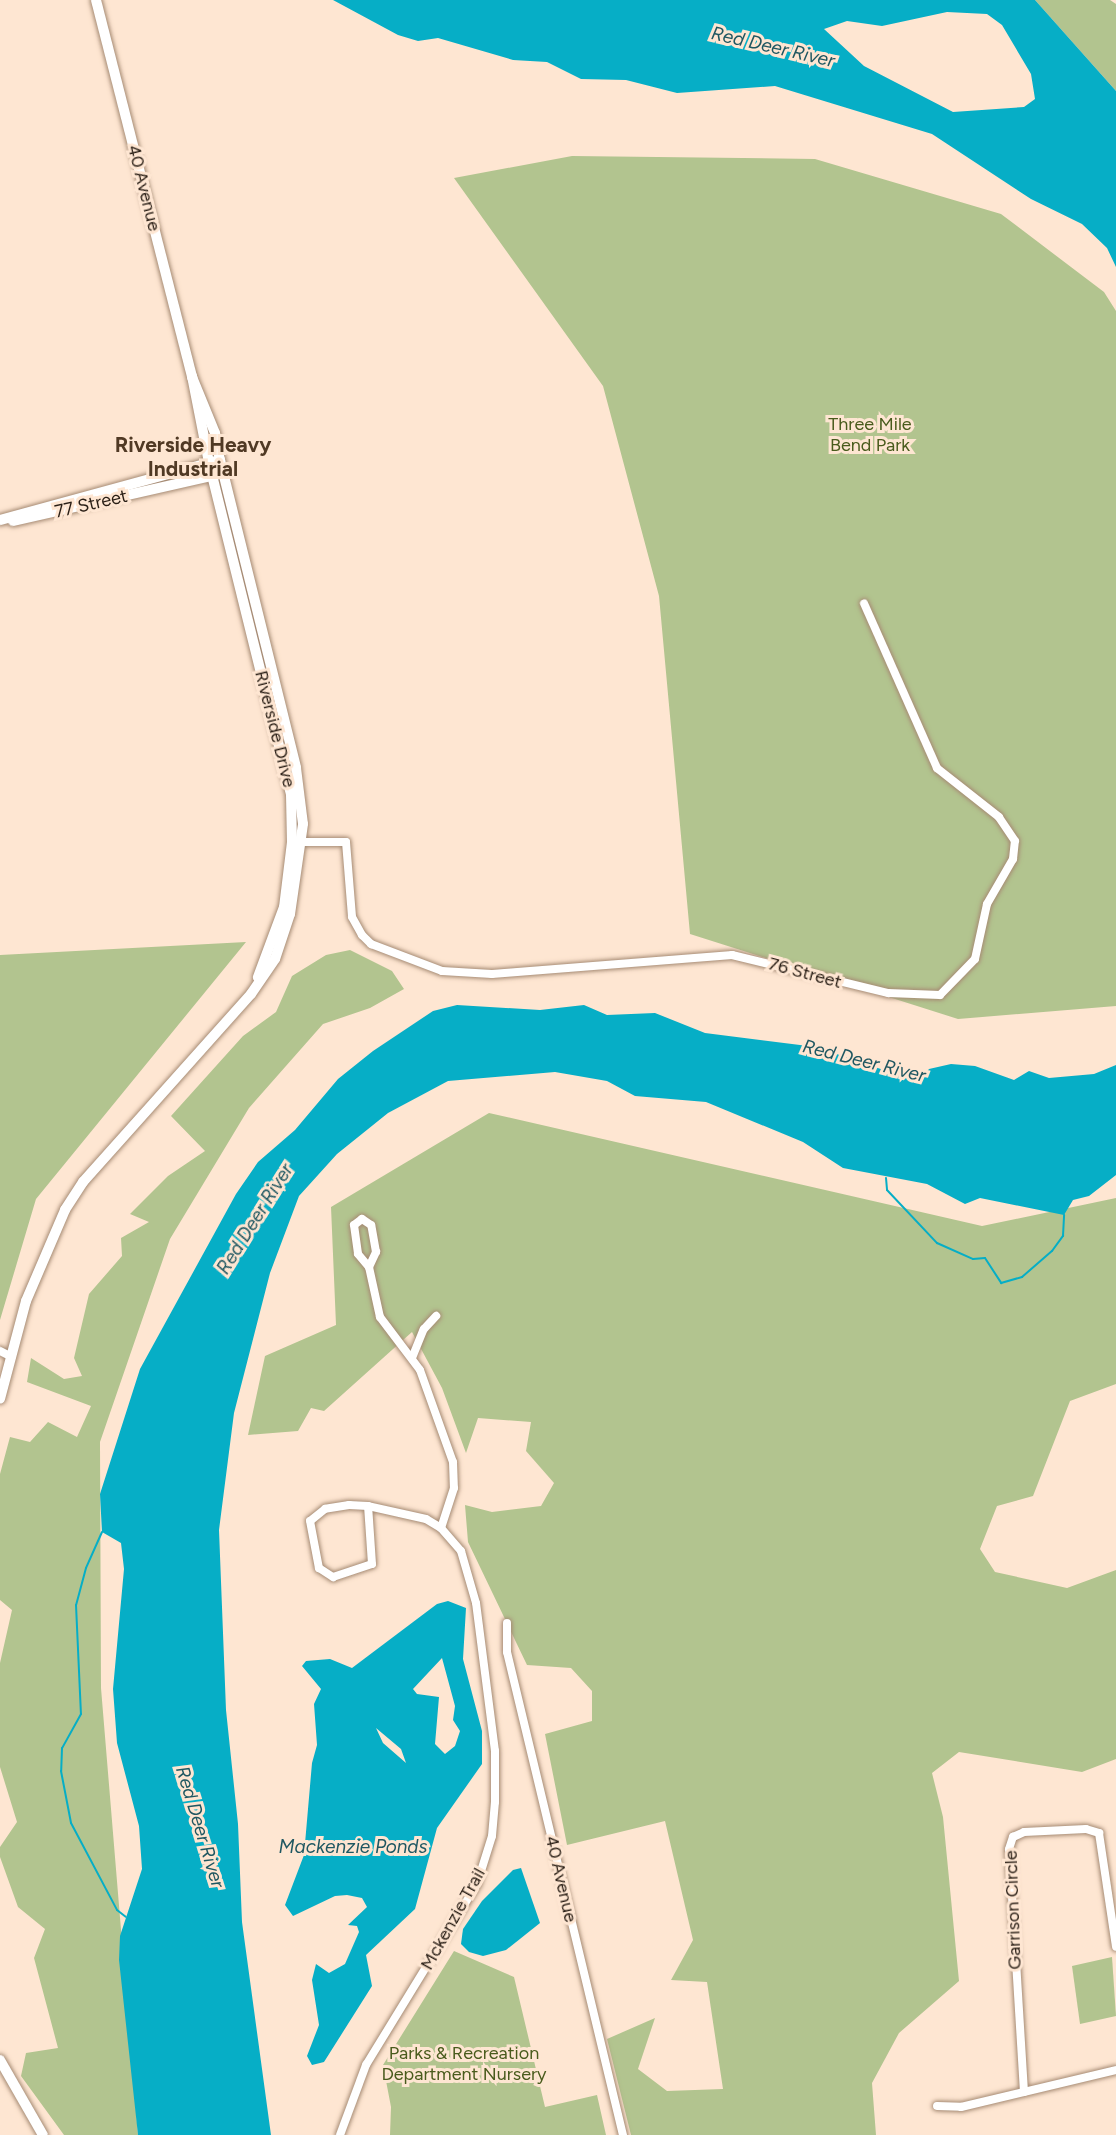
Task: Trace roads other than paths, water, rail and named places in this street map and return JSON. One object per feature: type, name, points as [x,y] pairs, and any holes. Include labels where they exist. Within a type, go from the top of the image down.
[{"type":"main road","name":"40 Avenue","points":[[214,462],[217,475]]},
{"type":"main road","name":"77 Street","points":[[0,521],[214,462]]},
{"type":"main road","name":"77 Street","points":[[0,521],[217,475]]},
{"type":"main road","name":"Riverside Drive","points":[[0,1399],[5,1353],[46,1247],[83,1182],[251,994],[284,907],[298,842],[289,780],[217,475]]},
{"type":"main road","points":[[0,2060],[43,2135]]},
{"type":"street","name":"40 Avenue","points":[[96,0],[192,376],[215,433],[214,462]]},
{"type":"street","name":"76 Street","points":[[298,842],[345,842],[352,917],[362,935],[371,944],[442,971],[492,974],[732,955],[888,993],[940,995],[975,960],[987,904],[1013,859],[1015,841],[999,817],[937,768],[864,603]]},
{"type":"street","points":[[369,1267],[376,1252],[372,1225],[362,1219],[354,1228],[359,1256],[369,1267],[384,1326],[412,1358],[425,1382],[455,1471],[453,1496],[441,1528]]},
{"type":"street","points":[[412,1358],[424,1329],[436,1316]]},
{"type":"street","name":"Mckenzie Trail","points":[[340,2135],[361,2075],[469,1899],[492,1836],[495,1751],[476,1603],[465,1558],[441,1528],[415,1516],[368,1506],[331,1508],[311,1518],[309,1528],[322,1574],[333,1577],[372,1564],[368,1506]]},
{"type":"street","name":"40 Avenue","points":[[507,1623],[507,1652],[623,2135]]},
{"type":"street","name":"Garrison Circle","points":[[1024,2092],[1009,1849],[1013,1837],[1024,1832],[1086,1829],[1099,1833],[1116,1947]]},
{"type":"street","points":[[937,2106],[961,2107],[1116,2070]]},
{"type":"water","name":"Red Deer River","points":[[333,0],[1035,0],[1116,91],[1116,267],[1107,248],[1082,224],[1031,199],[932,134],[775,86],[677,93],[626,80],[581,79],[547,62],[513,60],[438,38],[418,41],[398,35]],"holes":[[[947,12],[987,14],[1002,25],[1031,74],[1035,99],[1024,107],[953,112],[864,66],[824,29],[847,21],[882,26]]]},
{"type":"water","name":"Red Deer River","points":[[457,1005],[540,1010],[584,1005],[607,1015],[655,1013],[705,1033],[816,1047],[919,1082],[929,1069],[951,1064],[975,1066],[1014,1080],[1029,1071],[1049,1078],[1094,1074],[1116,1065],[1116,1175],[1089,1196],[1073,1200],[1064,1215],[980,1198],[965,1204],[927,1184],[843,1168],[803,1142],[706,1102],[635,1096],[607,1081],[555,1072],[448,1081],[388,1113],[337,1154],[299,1196],[270,1273],[234,1413],[219,1530],[226,1710],[238,1824],[242,1922],[271,2135],[138,2135],[119,1960],[120,1936],[142,1869],[139,1826],[117,1743],[113,1689],[124,1569],[121,1543],[102,1532],[100,1494],[140,1369],[236,1194],[258,1162],[295,1130],[338,1079],[373,1051],[433,1011]]},
{"type":"water","name":"Mackenzie Ponds","points":[[448,1601],[466,1608],[463,1659],[482,1731],[482,1764],[437,1828],[415,1909],[366,1955],[372,1986],[324,2062],[312,2065],[307,2056],[319,2025],[312,1980],[316,1964],[329,1973],[345,1964],[359,1932],[357,1926],[348,1925],[367,1907],[362,1898],[347,1895],[335,1896],[293,1916],[285,1905],[304,1855],[312,1763],[317,1745],[314,1704],[321,1689],[302,1666],[306,1661],[330,1659],[352,1668],[437,1604]],"holes":[[[442,1658],[455,1706],[453,1720],[460,1731],[455,1746],[445,1754],[435,1744],[439,1697],[417,1694],[413,1689]],[[376,1728],[401,1749],[406,1763],[383,1743]]]},
{"type":"water","points":[[521,1868],[540,1923],[506,1950],[483,1956],[469,1952],[461,1944],[463,1929],[482,1901],[513,1870]]},
{"type":"waterway","points":[[886,1178],[887,1190],[937,1243],[973,1259],[985,1258],[1001,1283],[1022,1277],[1052,1251],[1063,1236],[1064,1215]]},
{"type":"waterway","points":[[102,1532],[86,1568],[76,1605],[81,1714],[62,1748],[61,1771],[71,1823],[117,1910],[126,1917]]},
{"type":"district","name":"Riverside Heavy Industrial","points":[[193,457]]},
{"type":"park label","name":"Three Mile Bend Park","points":[[870,436]]},
{"type":"park label","name":"Parks & Recreation Department Nursery","points":[[464,2064]]}]
